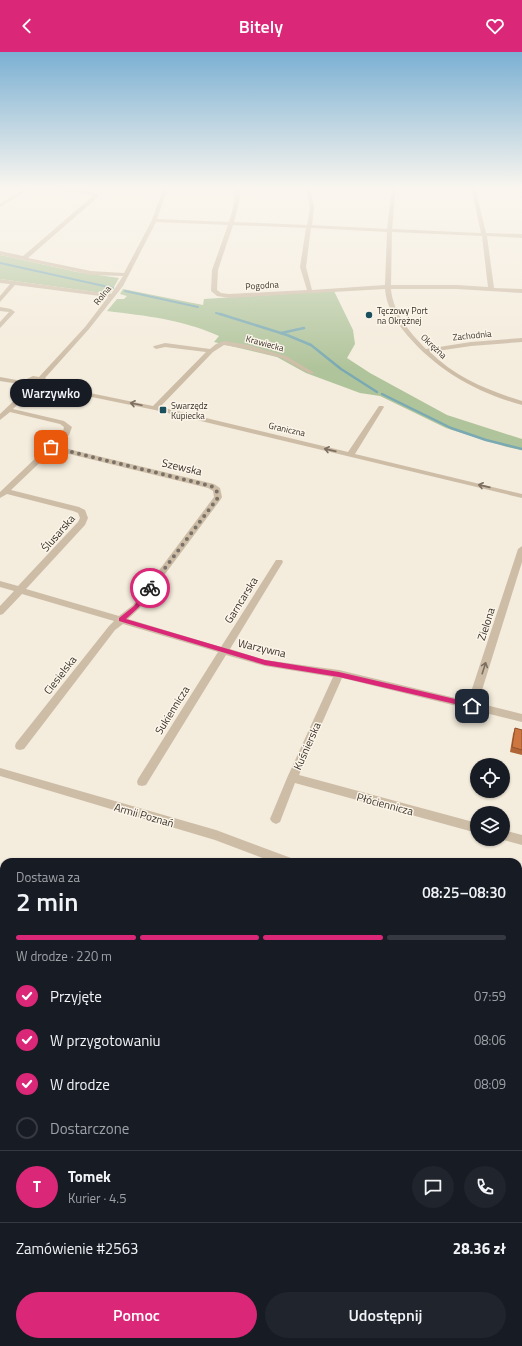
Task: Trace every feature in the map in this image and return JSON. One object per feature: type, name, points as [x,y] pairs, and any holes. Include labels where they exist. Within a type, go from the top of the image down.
[{"type":"street","points":[[24,258],[37,247]]},
{"type":"street","name":"Rolna","points":[[41,378],[78,339],[112,296],[126,275],[140,247]]},
{"type":"street","name":"Pogodna","points":[[223,247],[215,270],[214,291],[218,295],[229,296],[388,286],[522,291]]},
{"type":"street","points":[[306,247],[303,267],[310,291]]},
{"type":"street","name":"Okrężna","points":[[388,247],[388,286],[390,302],[408,333],[436,362],[462,380],[488,392],[522,403]]},
{"type":"street","points":[[486,247],[491,289]]},
{"type":"street","points":[[0,253],[91,273],[126,275]]},
{"type":"street","points":[[0,281],[12,284],[112,296]]},
{"type":"street","points":[[0,300],[12,284]]},
{"type":"street","points":[[0,309],[9,310],[12,312],[0,326]]},
{"type":"street","name":"Zachodnia","points":[[424,351],[485,342],[522,340]]},
{"type":"street","name":"Krawiecka","points":[[155,408],[211,351],[218,345],[224,343],[248,347],[284,357],[312,373]]},
{"type":"street","points":[[156,346],[165,345],[211,351]]},
{"type":"street","points":[[0,379],[23,382],[30,379],[41,378],[47,382],[47,386],[38,391],[28,391],[22,387],[23,382]]},
{"type":"street","name":"Graniczna","points":[[47,386],[155,408],[522,496]]},
{"type":"street","points":[[0,418],[28,391]]},
{"type":"street","points":[[351,454],[381,407]]},
{"type":"street","points":[[3,493],[66,433],[68,427],[66,425],[8,410]]},
{"type":"street","name":"Szewska","points":[[51,447],[211,486],[215,488],[218,494],[217,499],[136,607],[121,620]]},
{"type":"street","name":"Ślusarska","points":[[3,493],[76,509],[82,512],[84,518],[82,523],[21,590]]},
{"type":"street","name":"Zielona","points":[[472,706],[522,549]]},
{"type":"street","name":"Garncarska","points":[[223,651],[279,562]]},
{"type":"street","name":"Warzywna","points":[[0,584],[223,651],[265,662],[339,674],[522,718]]},
{"type":"street","points":[[0,612],[21,590]]},
{"type":"street","name":"Ciesielska","points":[[20,746],[112,628],[121,620]]},
{"type":"street","name":"Sukiennicza","points":[[142,782],[223,651]]},
{"type":"street","name":"Kuśnierska","points":[[276,819],[292,778],[339,674]]},
{"type":"street","name":"Armii Poznań","points":[[0,772],[216,834],[277,858]]},
{"type":"street","name":"Płóciennicza","points":[[292,778],[470,826]]},
{"type":"street","points":[[510,837],[522,840]]},
{"type":"green space","points":[[0,255],[77,272],[119,278],[110,294],[0,279]]},
{"type":"green space","points":[[123,289],[203,305],[204,299],[334,291],[353,330],[355,344],[347,358],[370,373],[447,415],[522,439],[522,450],[507,447],[446,428],[380,396],[360,393],[306,373],[277,357],[214,342],[219,336],[205,330],[164,319],[107,311],[117,299],[124,299],[127,296],[120,294]]},
{"type":"building","points":[[515,728],[522,730],[522,750],[512,747]]},
{"type":"waterway","points":[[0,263],[113,288]]},
{"type":"waterway","points":[[125,291],[198,307]]},
{"type":"waterway","points":[[216,313],[220,314]]},
{"type":"waterway","points":[[220,314],[224,315]]},
{"type":"waterway","points":[[220,314],[287,335],[311,345],[341,369],[377,392]]},
{"type":"waterway","points":[[281,333],[304,328]]},
{"type":"waterway","points":[[382,394],[451,428],[486,440],[522,449]]},
{"type":"way so far","points":[[51,447],[211,486],[217,490],[217,499],[150,588]]},
{"type":"place","name":"Tęczowy Port na Okrężnej","points":[[369,315]]},
{"type":"place","name":"Swarzędz Kupiecka","points":[[163,410]]},
{"type":"place","name":"Warzywko","points":[[51,447]]},
{"type":"route","points":[[150,588],[136,607],[121,620],[265,662],[339,674],[472,706]]}]
